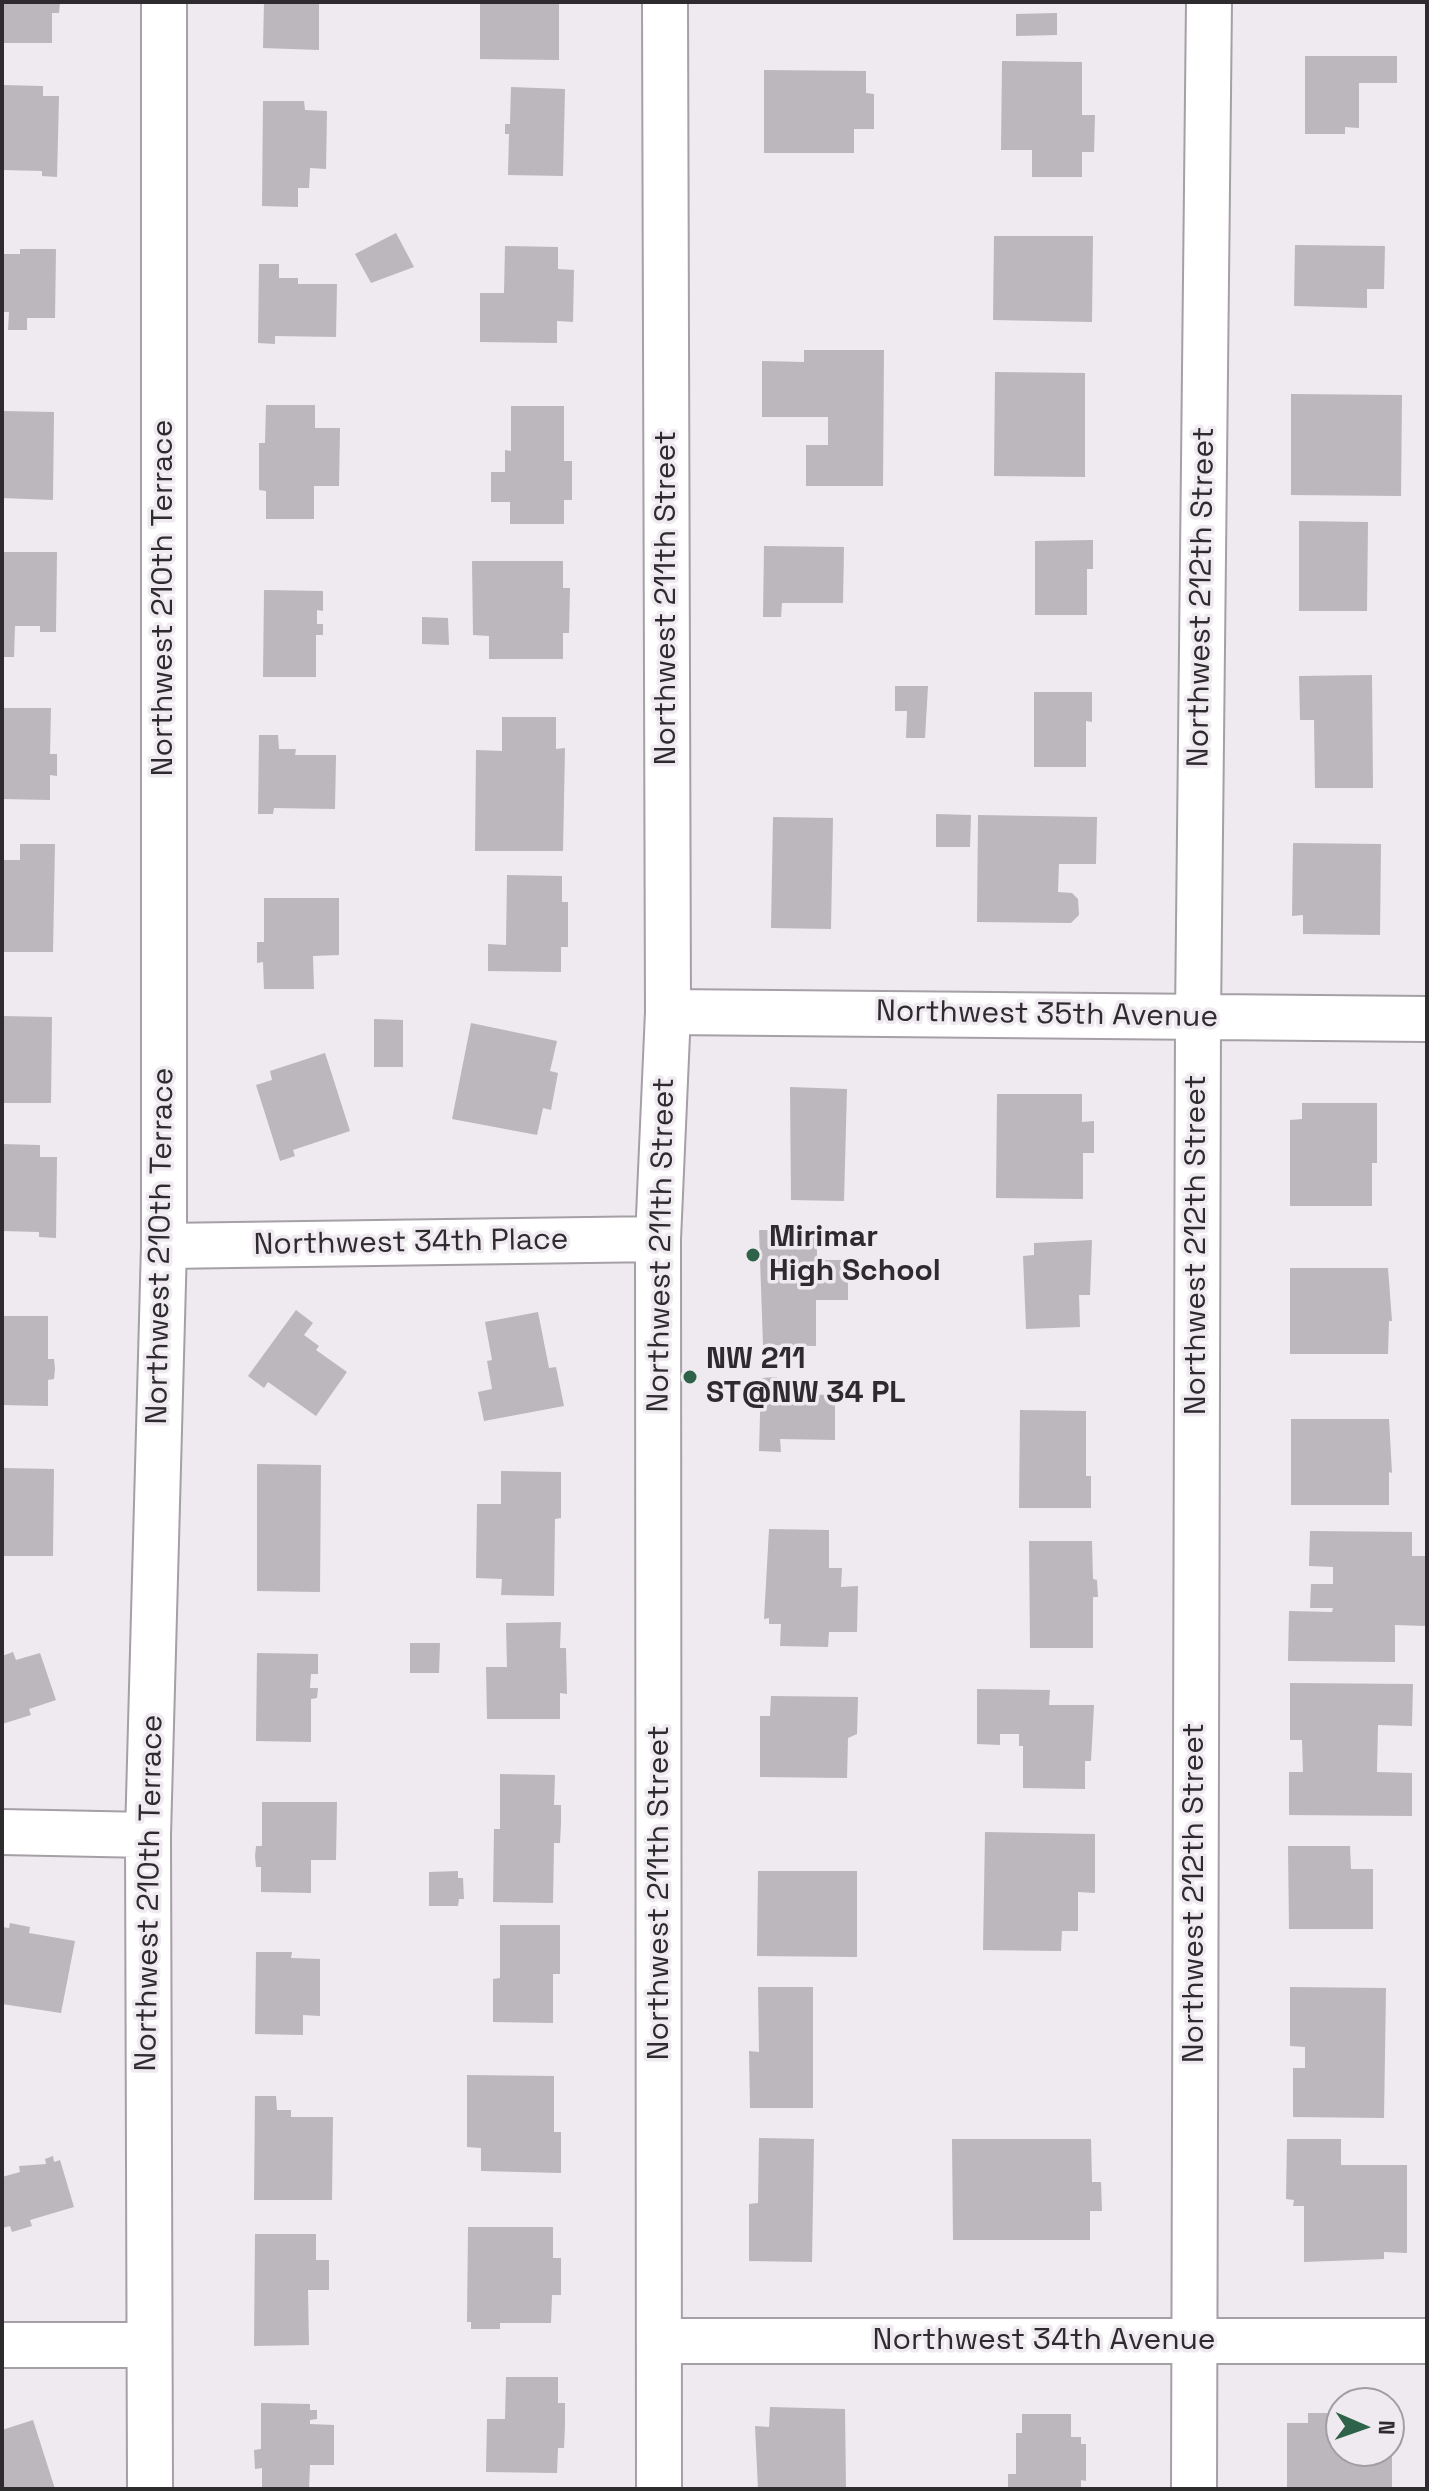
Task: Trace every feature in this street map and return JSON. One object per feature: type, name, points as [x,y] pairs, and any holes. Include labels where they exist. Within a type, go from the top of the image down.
[{"type":"street","name":"Northwest 210th Terrace","points":[[150,2489],[148,1835],[164,1246],[164,2]]},
{"type":"street","name":"Northwest 211th Street","points":[[659,2489],[658,1239],[668,1012],[665,2]]},
{"type":"street","name":"Northwest 212th Street","points":[[1194,2489],[1198,1017],[1209,2]]},
{"type":"street","name":"Northwest 35th Avenue","points":[[668,1012],[1427,1019]]},
{"type":"street","name":"Northwest 34th Place","points":[[164,1246],[658,1239]]},
{"type":"street","points":[[2,1832],[148,1835]]},
{"type":"street","name":"Northwest 34th Avenue","points":[[661,2341],[1427,2341]]},
{"type":"street","points":[[2,2345],[148,2345]]},
{"type":"building","points":[[2,2],[60,2],[59,13],[52,13],[52,43],[3,43]]},
{"type":"building","points":[[264,2],[319,2],[319,50],[263,48]]},
{"type":"building","points":[[480,2],[559,2],[559,60],[480,59]]},
{"type":"building","points":[[1057,13],[1057,35],[1016,36],[1016,14]]},
{"type":"building","points":[[1305,56],[1397,56],[1397,83],[1359,83],[1359,128],[1345,127],[1345,134],[1305,134]]},
{"type":"building","points":[[1002,61],[1082,62],[1082,115],[1095,115],[1094,152],[1082,152],[1082,177],[1032,177],[1032,150],[1001,150]]},
{"type":"building","points":[[764,70],[866,71],[866,93],[874,94],[874,129],[854,129],[854,153],[764,153]]},
{"type":"building","points":[[2,85],[43,86],[43,96],[59,96],[57,177],[42,176],[42,171],[2,170]]},
{"type":"building","points":[[511,87],[565,89],[563,176],[508,175],[509,134],[505,134],[505,124],[510,124]]},
{"type":"building","points":[[263,101],[304,101],[305,110],[327,111],[326,169],[310,168],[309,188],[298,188],[298,207],[262,206]]},
{"type":"building","points":[[396,233],[414,267],[371,283],[355,254]]},
{"type":"building","points":[[994,236],[1093,236],[1092,322],[993,320]]},
{"type":"building","points":[[1295,245],[1385,246],[1384,289],[1367,289],[1367,308],[1294,306]]},
{"type":"building","points":[[505,246],[558,247],[558,269],[574,270],[573,322],[557,321],[557,343],[480,342],[480,293],[504,293]]},
{"type":"building","points":[[20,249],[56,249],[55,318],[27,318],[27,330],[8,330],[9,312],[2,312],[2,254],[20,254]]},
{"type":"building","points":[[259,264],[279,264],[279,278],[298,278],[298,284],[337,284],[336,337],[275,336],[275,344],[258,343]]},
{"type":"building","points":[[804,350],[884,350],[883,486],[806,486],[806,445],[828,445],[828,417],[762,417],[762,361],[804,362]]},
{"type":"building","points":[[995,372],[1085,373],[1085,477],[994,476]]},
{"type":"building","points":[[1291,394],[1402,395],[1401,496],[1291,495]]},
{"type":"building","points":[[266,405],[315,405],[315,428],[340,428],[339,486],[314,486],[314,519],[266,519],[266,491],[259,490],[259,443],[265,443]]},
{"type":"building","points":[[511,406],[564,406],[564,461],[572,461],[572,500],[564,500],[564,524],[510,524],[510,502],[491,502],[491,472],[505,472],[505,450],[511,451]]},
{"type":"building","points":[[2,411],[54,412],[53,500],[2,498]]},
{"type":"building","points":[[1299,521],[1368,522],[1367,611],[1299,611]]},
{"type":"building","points":[[1093,540],[1093,569],[1087,569],[1087,615],[1035,615],[1035,541]]},
{"type":"building","points":[[764,546],[844,547],[843,603],[782,603],[781,617],[763,617]]},
{"type":"building","points":[[2,552],[57,552],[56,632],[40,632],[40,626],[15,626],[14,657],[2,657]]},
{"type":"building","points":[[472,561],[563,561],[563,588],[570,588],[569,633],[563,633],[563,659],[489,659],[489,636],[473,635]]},
{"type":"building","points":[[264,590],[323,591],[323,611],[317,610],[317,624],[323,624],[323,635],[316,635],[316,677],[263,677]]},
{"type":"building","points":[[422,617],[448,618],[449,645],[422,644]]},
{"type":"building","points":[[1372,675],[1373,788],[1315,788],[1314,720],[1300,720],[1299,676]]},
{"type":"building","points":[[895,686],[928,686],[925,738],[906,738],[907,711],[895,711]]},
{"type":"building","points":[[1034,692],[1092,692],[1092,722],[1086,721],[1086,767],[1034,767]]},
{"type":"building","points":[[2,708],[51,708],[50,754],[57,754],[57,776],[50,775],[50,800],[2,799]]},
{"type":"building","points":[[502,717],[556,717],[556,749],[565,748],[563,851],[475,851],[476,750],[502,751]]},
{"type":"building","points":[[259,735],[278,735],[279,749],[296,749],[295,755],[336,755],[335,809],[274,808],[273,814],[258,814]]},
{"type":"building","points":[[936,814],[971,815],[970,847],[936,847]]},
{"type":"building","points":[[978,815],[1097,817],[1096,864],[1059,864],[1058,892],[1072,893],[1078,899],[1079,915],[1071,923],[977,922]]},
{"type":"building","points":[[773,817],[833,818],[831,929],[771,928]]},
{"type":"building","points":[[1293,843],[1381,844],[1380,935],[1303,934],[1303,915],[1292,916]]},
{"type":"building","points":[[20,844],[55,844],[53,952],[2,952],[2,860],[20,860]]},
{"type":"building","points":[[507,875],[562,876],[562,902],[568,902],[568,947],[561,947],[561,972],[488,971],[488,944],[506,945]]},
{"type":"building","points":[[264,898],[339,898],[339,955],[313,956],[314,989],[264,989],[263,962],[257,963],[257,942],[264,942]]},
{"type":"building","points":[[2,1016],[52,1017],[51,1103],[2,1103]]},
{"type":"building","points":[[374,1019],[403,1020],[403,1067],[374,1067]]},
{"type":"building","points":[[471,1023],[557,1041],[550,1071],[558,1073],[551,1110],[543,1108],[537,1135],[452,1119]]},
{"type":"building","points":[[325,1053],[350,1131],[293,1150],[295,1156],[280,1161],[256,1085],[272,1080],[270,1071]]},
{"type":"building","points":[[790,1087],[847,1089],[844,1201],[791,1200]]},
{"type":"building","points":[[997,1094],[1082,1094],[1082,1122],[1094,1121],[1094,1153],[1083,1153],[1083,1199],[996,1198]]},
{"type":"building","points":[[1302,1103],[1377,1103],[1377,1163],[1372,1163],[1372,1206],[1290,1206],[1290,1120],[1302,1119]]},
{"type":"building","points":[[2,1144],[40,1145],[40,1157],[57,1157],[56,1238],[39,1237],[39,1232],[2,1231]]},
{"type":"building","points":[[759,1230],[817,1230],[817,1260],[848,1260],[848,1300],[816,1300],[816,1346],[763,1345]]},
{"type":"building","points":[[1092,1240],[1090,1295],[1079,1295],[1080,1327],[1026,1329],[1023,1256],[1034,1255],[1034,1243]]},
{"type":"building","points":[[1290,1268],[1388,1268],[1392,1321],[1389,1321],[1388,1354],[1290,1354]]},
{"type":"building","points":[[296,1310],[313,1323],[304,1335],[319,1346],[316,1350],[347,1372],[316,1416],[268,1382],[264,1388],[248,1376]]},
{"type":"building","points":[[538,1312],[549,1368],[556,1367],[564,1406],[484,1421],[478,1392],[492,1389],[487,1361],[492,1360],[485,1322]]},
{"type":"building","points":[[2,1316],[48,1316],[48,1359],[54,1359],[55,1369],[54,1379],[48,1380],[48,1406],[2,1405]]},
{"type":"building","points":[[777,1377],[777,1387],[790,1388],[790,1394],[835,1395],[835,1440],[780,1439],[781,1452],[759,1451],[761,1378]]},
{"type":"building","points":[[1020,1410],[1086,1411],[1086,1476],[1091,1476],[1091,1508],[1019,1508]]},
{"type":"building","points":[[1291,1419],[1389,1419],[1392,1473],[1389,1472],[1389,1505],[1291,1505]]},
{"type":"building","points":[[257,1464],[321,1465],[320,1592],[257,1591]]},
{"type":"building","points":[[2,1468],[54,1469],[53,1556],[2,1556]]},
{"type":"building","points":[[501,1471],[561,1472],[561,1518],[555,1519],[554,1596],[501,1595],[502,1579],[476,1578],[477,1504],[501,1504]]},
{"type":"building","points":[[769,1529],[829,1530],[829,1568],[842,1568],[841,1587],[858,1586],[857,1632],[829,1632],[828,1647],[780,1646],[781,1624],[769,1624],[769,1618],[764,1619]]},
{"type":"building","points":[[1310,1531],[1412,1532],[1412,1556],[1427,1556],[1427,1626],[1395,1625],[1395,1662],[1288,1661],[1289,1611],[1332,1612],[1333,1608],[1310,1608],[1311,1584],[1333,1584],[1333,1567],[1309,1566]]},
{"type":"building","points":[[1029,1541],[1092,1541],[1093,1579],[1097,1580],[1098,1597],[1093,1597],[1093,1648],[1030,1648]]},
{"type":"building","points":[[561,1622],[560,1648],[566,1648],[567,1694],[560,1693],[560,1719],[487,1719],[486,1667],[507,1667],[506,1623]]},
{"type":"building","points":[[410,1643],[440,1643],[439,1673],[410,1673]]},
{"type":"building","points":[[13,1652],[16,1660],[40,1653],[56,1700],[29,1709],[31,1715],[2,1724],[2,1656]]},
{"type":"building","points":[[257,1653],[318,1654],[318,1674],[311,1674],[310,1688],[318,1688],[317,1698],[311,1699],[311,1742],[256,1741]]},
{"type":"building","points":[[1290,1683],[1413,1684],[1412,1726],[1378,1725],[1377,1772],[1412,1773],[1412,1816],[1289,1815],[1289,1772],[1303,1772],[1302,1740],[1290,1740]]},
{"type":"building","points":[[977,1689],[1050,1690],[1049,1705],[1094,1705],[1091,1761],[1085,1761],[1085,1789],[1023,1788],[1023,1746],[1019,1746],[1019,1734],[1000,1734],[1000,1745],[977,1744]]},
{"type":"building","points":[[771,1696],[858,1697],[857,1734],[848,1738],[847,1778],[760,1777],[760,1716],[770,1716]]},
{"type":"building","points":[[500,1774],[555,1775],[554,1805],[561,1805],[561,1824],[560,1843],[554,1843],[553,1903],[493,1902],[494,1829],[500,1829]]},
{"type":"building","points":[[262,1802],[337,1802],[336,1860],[311,1860],[311,1893],[261,1892],[261,1867],[256,1867],[255,1856],[256,1846],[262,1846]]},
{"type":"building","points":[[985,1832],[1095,1834],[1095,1893],[1078,1892],[1078,1931],[1062,1931],[1061,1951],[983,1950]]},
{"type":"building","points":[[1288,1846],[1350,1846],[1351,1869],[1373,1869],[1373,1929],[1289,1929]]},
{"type":"building","points":[[458,1871],[458,1878],[463,1878],[464,1899],[459,1899],[458,1906],[429,1906],[429,1872]]},
{"type":"building","points":[[758,1871],[857,1871],[857,1957],[757,1956]]},
{"type":"building","points":[[10,1923],[30,1927],[29,1933],[75,1941],[61,2013],[2,2004],[2,1927],[9,1928]]},
{"type":"building","points":[[500,1925],[560,1925],[560,1974],[553,1974],[553,2023],[493,2022],[493,1979],[500,1978]]},
{"type":"building","points":[[256,1952],[292,1952],[291,1958],[320,1959],[320,2016],[303,2015],[303,2035],[255,2034]]},
{"type":"building","points":[[758,1987],[813,1987],[813,2108],[750,2108],[749,2051],[759,2052]]},
{"type":"building","points":[[1290,1987],[1386,1988],[1384,2118],[1293,2117],[1293,2068],[1305,2068],[1305,2047],[1290,2046]]},
{"type":"building","points":[[467,2075],[554,2076],[554,2132],[561,2132],[561,2173],[481,2171],[481,2148],[467,2147]]},
{"type":"building","points":[[255,2096],[276,2096],[277,2110],[291,2110],[291,2117],[333,2117],[332,2200],[254,2200]]},
{"type":"building","points":[[759,2138],[814,2139],[812,2262],[749,2261],[749,2204],[758,2203]]},
{"type":"building","points":[[952,2139],[1091,2139],[1092,2182],[1101,2182],[1102,2211],[1090,2211],[1090,2240],[953,2240]]},
{"type":"building","points":[[1287,2139],[1341,2139],[1341,2165],[1407,2165],[1407,2253],[1384,2252],[1384,2259],[1304,2262],[1304,2206],[1293,2206],[1294,2200],[1286,2199]]},
{"type":"building","points":[[53,2156],[54,2162],[60,2160],[74,2207],[30,2220],[32,2226],[12,2232],[10,2226],[2,2228],[2,2177],[20,2172],[19,2166],[46,2164],[45,2159]]},
{"type":"building","points":[[468,2227],[553,2227],[553,2258],[561,2258],[561,2295],[552,2295],[551,2323],[500,2323],[500,2329],[471,2329],[471,2322],[467,2322]]},
{"type":"building","points":[[255,2234],[316,2234],[316,2260],[329,2260],[329,2290],[308,2290],[309,2345],[254,2346]]},
{"type":"building","points":[[506,2377],[558,2377],[558,2403],[565,2403],[565,2425],[564,2448],[558,2448],[557,2473],[486,2472],[487,2419],[505,2419]]},
{"type":"building","points":[[261,2403],[310,2404],[310,2410],[317,2410],[317,2419],[310,2420],[310,2424],[334,2425],[334,2465],[310,2465],[309,2489],[262,2489],[262,2468],[255,2469],[254,2450],[261,2449]]},
{"type":"building","points":[[770,2407],[845,2409],[846,2489],[758,2489],[755,2426],[769,2427]]},
{"type":"building","points":[[1308,2413],[1325,2413],[1325,2467],[1392,2467],[1392,2489],[1287,2489],[1287,2423],[1308,2423]]},
{"type":"building","points":[[1022,2414],[1071,2414],[1071,2437],[1081,2437],[1081,2444],[1086,2444],[1086,2481],[1081,2480],[1081,2489],[1008,2489],[1008,2474],[1016,2474],[1016,2433],[1022,2433]]},
{"type":"building","points":[[33,2420],[55,2489],[2,2489],[2,2430]]},
{"type":"place","name":"Mirimar High School","points":[[753,1255]]},
{"type":"place","name":"NW 211 ST@NW 34 PL","points":[[690,1377]]}]
